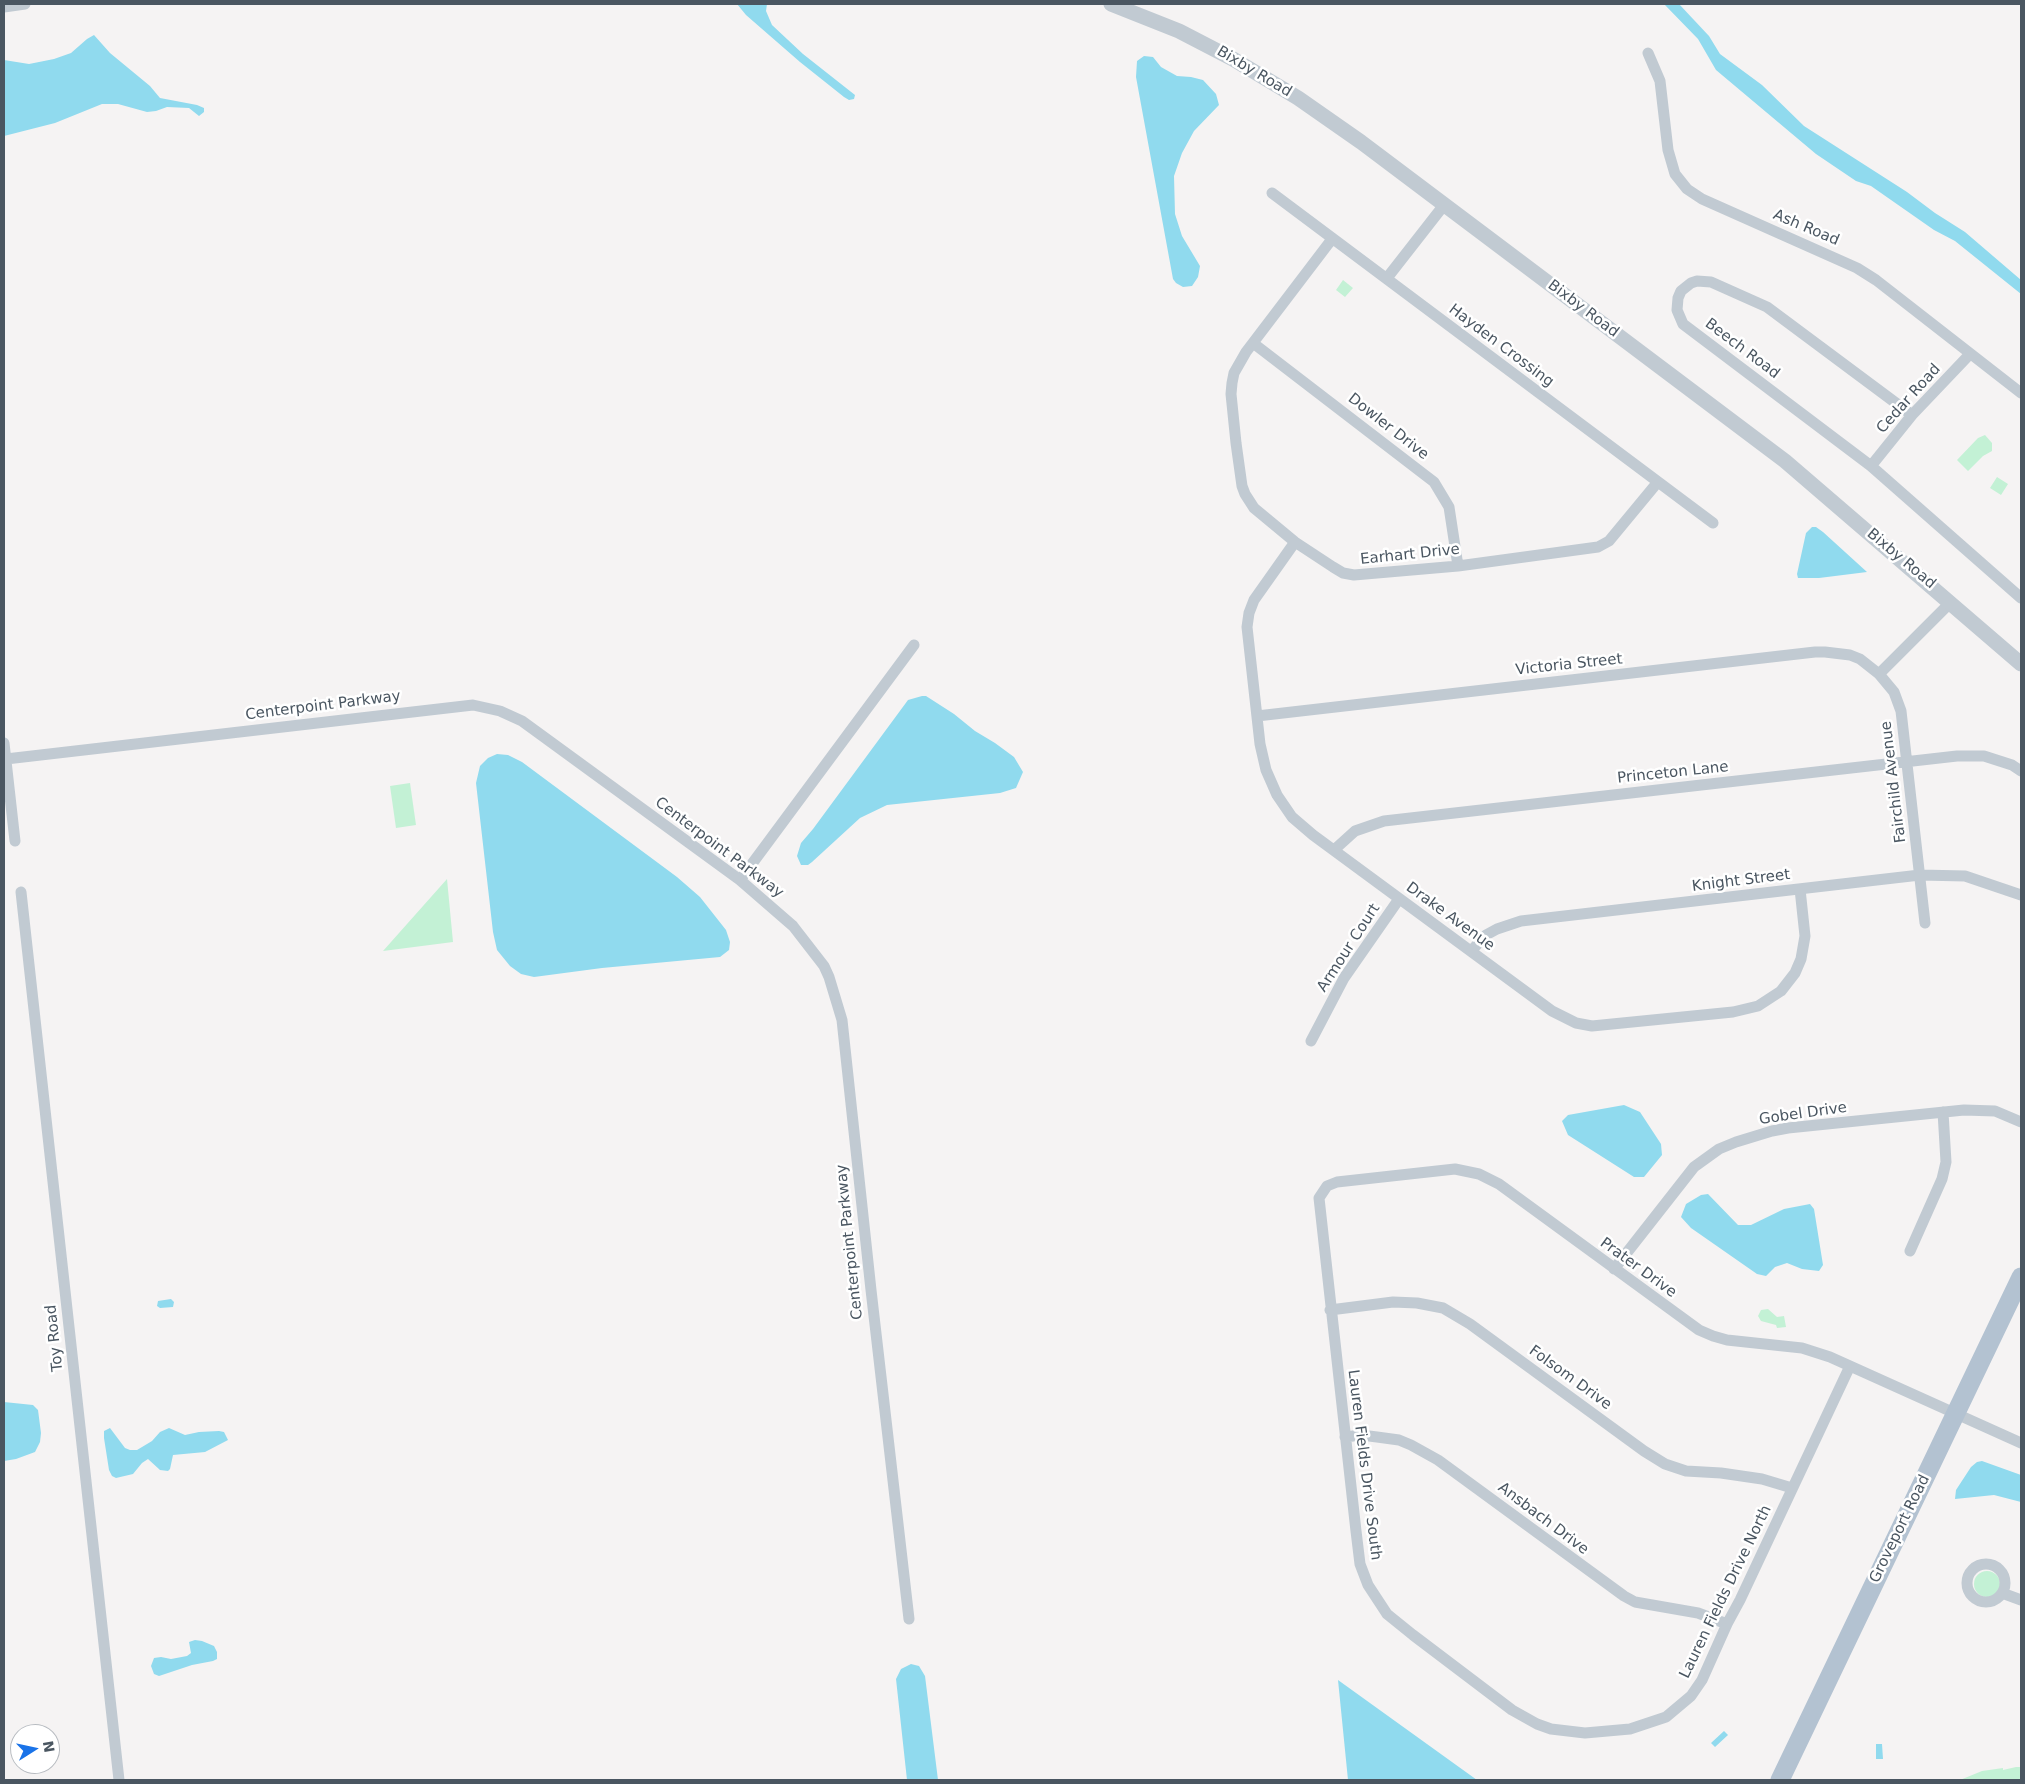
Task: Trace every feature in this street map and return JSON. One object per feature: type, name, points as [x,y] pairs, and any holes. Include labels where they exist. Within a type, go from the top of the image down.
[{"type":"main road","name":"Groveport Road","points":[[1780,1780],[2021,1277]]},
{"type":"street","points":[[4,7],[25,4]]},
{"type":"street","name":"Bixby Road","points":[[1111,4],[1179,31],[1263,76],[1332,122],[1786,461],[2021,664]]},
{"type":"street","name":"Ash Road","points":[[1648,53],[1660,81],[1670,158],[1675,174],[1687,189],[1702,199],[1857,268],[1876,280],[2021,393]]},
{"type":"street","name":"Hayden Crossing","points":[[1272,193],[1657,483],[1713,523]]},
{"type":"street","points":[[1387,278],[1444,205]]},
{"type":"street","name":"Earhart Drive","points":[[1332,239],[1253,343],[1234,373],[1232,383],[1231,394],[1242,486],[1254,508],[1295,542],[1338,570],[1354,575],[1458,566],[1598,547],[1613,537],[1657,483]]},
{"type":"street","name":"Beech Road","points":[[1912,415],[1767,307],[1704,281],[1691,283],[1681,292],[1678,298],[1677,310],[1683,324],[1871,466],[2021,598]]},
{"type":"street","name":"Dowler Drive","points":[[1253,343],[1434,482],[1449,506],[1458,566]]},
{"type":"street","name":"Cedar Road","points":[[1871,466],[1912,415],[1970,354]]},
{"type":"street","name":"Drake Avenue","points":[[1295,542],[1254,600],[1249,613],[1247,627],[1260,744],[1266,770],[1277,795],[1292,817],[1334,850],[1399,899],[1472,950],[1552,1011],[1576,1023],[1599,1026],[1734,1012],[1758,1006],[1781,991],[1795,974],[1803,953],[1805,936],[1800,889]]},
{"type":"street","points":[[1879,674],[1951,602]]},
{"type":"street","points":[[740,880],[914,645]]},
{"type":"street","name":"Victoria Street","points":[[1257,716],[1815,652],[1850,655],[1860,659],[1879,674]]},
{"type":"street","name":"Fairchild Avenue","points":[[1879,674],[1894,692],[1903,720],[1926,923]]},
{"type":"street","name":"Centerpoint Parkway","points":[[6,759],[473,704],[500,710],[522,721],[740,880],[793,926],[829,977],[842,1020],[870,1290],[909,1619]]},
{"type":"street","points":[[4,743],[15,840]]},
{"type":"street","name":"Princeton Lane","points":[[1334,850],[1355,831],[1384,821],[1972,755],[1997,760],[2021,771]]},
{"type":"street","name":"Knight Street","points":[[1472,950],[1486,935],[1521,921],[1920,875],[1965,876],[2021,895]]},
{"type":"street","name":"Toy Road","points":[[21,892],[119,1780]]},
{"type":"street","name":"Armour Court","points":[[1311,1041],[1344,978],[1399,899]]},
{"type":"street","name":"Gobel Drive","points":[[1614,1269],[1694,1167],[1720,1149],[1736,1142],[1772,1131],[1943,1112],[1995,1111],[2021,1122]]},
{"type":"street","points":[[1910,1251],[1942,1179],[1946,1162],[1943,1112]]},
{"type":"street","name":"Prater Drive","points":[[1318,1203],[1323,1189],[1337,1182],[1455,1169],[1479,1174],[1499,1184],[1686,1322],[1713,1336],[1748,1343],[1802,1348],[1830,1357],[1957,1412],[2021,1443]]},
{"type":"street","name":"Lauren Fields Drive South","points":[[1318,1203],[1360,1564],[1368,1586],[1387,1614],[1512,1710],[1537,1724],[1551,1729]]},
{"type":"street","name":"Folsom Drive","points":[[1330,1310],[1393,1302],[1417,1303],[1443,1308],[1470,1324],[1644,1451],[1665,1464],[1686,1471],[1721,1473],[1762,1479],[1792,1488]]},
{"type":"street","name":"Lauren Fields Drive North","points":[[1551,1729],[1585,1733],[1608,1732],[1630,1728],[1666,1717],[1691,1696],[1702,1680],[1850,1366]]},
{"type":"street","name":"Ansbach Drive","points":[[1345,1437],[1361,1435],[1399,1440],[1411,1445],[1438,1460],[1624,1596],[1635,1602],[1698,1614],[1727,1624]]},
{"type":"street","points":[[2002,1594],[2021,1600]]},
{"type":"green space","points":[[1343,280],[1353,288],[1345,297],[1336,290]]},
{"type":"green space","points":[[1985,435],[1992,443],[1992,451],[1983,456],[1968,471],[1957,460],[1978,438]]},
{"type":"green space","points":[[1997,477],[2008,484],[2001,495],[1990,488]]},
{"type":"green space","points":[[410,783],[416,825],[396,828],[390,786]]},
{"type":"green space","points":[[447,879],[453,942],[383,951]]},
{"type":"green space","points":[[1768,1309],[1777,1317],[1784,1316],[1786,1327],[1777,1328],[1776,1325],[1761,1321],[1758,1316],[1761,1310]]},
{"type":"green space","points":[[1987,1571],[1996,1575],[2000,1584],[1996,1593],[1987,1597],[1978,1593],[1974,1584],[1978,1575]]},
{"type":"green space","points":[[2021,1767],[2021,1780],[1960,1780],[1982,1771]]},
{"type":"water","points":[[737,4],[767,4],[766,11],[772,25],[803,54],[855,95],[854,99],[849,100],[844,97],[800,62],[746,15]]},
{"type":"water","points":[[1664,4],[1679,4],[1709,36],[1720,54],[1762,85],[1804,126],[1907,192],[1965,232],[2021,280],[2021,294],[1955,241],[1934,230],[1871,186],[1856,181],[1816,154],[1716,70],[1698,39]]},
{"type":"water","points":[[94,35],[110,53],[150,86],[160,98],[197,105],[204,108],[204,112],[199,116],[189,108],[167,107],[147,112],[118,104],[102,104],[55,123],[4,136],[4,60],[29,64],[54,59],[71,53]]},
{"type":"water","points":[[1144,56],[1153,57],[1161,67],[1177,76],[1203,80],[1216,94],[1219,105],[1194,131],[1182,153],[1174,176],[1175,214],[1182,236],[1200,266],[1198,277],[1192,286],[1183,287],[1173,279],[1136,77],[1137,61]]},
{"type":"water","points":[[1812,527],[1816,527],[1823,532],[1867,572],[1819,578],[1798,578],[1797,574],[1806,533]]},
{"type":"water","points":[[926,696],[954,714],[975,731],[1014,757],[1023,772],[1016,788],[1000,793],[887,805],[860,818],[812,862],[808,865],[801,865],[797,856],[801,843],[908,700]]},
{"type":"water","points":[[497,754],[508,755],[522,762],[677,877],[700,897],[726,930],[730,942],[729,950],[720,957],[602,968],[534,977],[521,974],[510,966],[497,950],[493,932],[476,783],[480,766],[488,758]]},
{"type":"water","points":[[1624,1105],[1640,1112],[1661,1144],[1662,1155],[1644,1177],[1634,1177],[1568,1135],[1562,1121],[1568,1115]]},
{"type":"water","points":[[1708,1194],[1738,1225],[1751,1225],[1784,1209],[1810,1204],[1814,1209],[1823,1265],[1819,1271],[1802,1269],[1787,1263],[1775,1267],[1766,1276],[1757,1274],[1691,1228],[1681,1217],[1686,1204],[1701,1195]]},
{"type":"water","points":[[171,1299],[174,1302],[173,1307],[160,1308],[157,1306],[158,1301]]},
{"type":"water","points":[[4,1402],[33,1405],[38,1410],[41,1433],[40,1442],[35,1452],[4,1461]]},
{"type":"water","points":[[110,1428],[125,1448],[130,1450],[137,1450],[152,1441],[160,1432],[169,1428],[185,1435],[199,1432],[224,1432],[228,1440],[205,1452],[173,1455],[168,1471],[160,1470],[148,1459],[133,1474],[116,1478],[112,1476],[109,1470],[104,1438],[104,1431]]},
{"type":"water","points":[[1982,1461],[2021,1475],[2021,1502],[1994,1495],[1955,1499],[1956,1490],[1971,1467],[1977,1462]]},
{"type":"water","points":[[195,1640],[214,1646],[217,1652],[217,1659],[159,1676],[154,1674],[151,1666],[154,1658],[171,1659],[187,1656],[191,1653],[189,1642]]},
{"type":"water","points":[[911,1664],[919,1666],[925,1676],[938,1780],[907,1780],[896,1679],[901,1669]]},
{"type":"water","points":[[1338,1680],[1477,1780],[1348,1780]]},
{"type":"water","points":[[1724,1731],[1728,1735],[1715,1747],[1711,1743]]},
{"type":"water","points":[[1876,1744],[1882,1744],[1883,1759],[1876,1759]]}]
